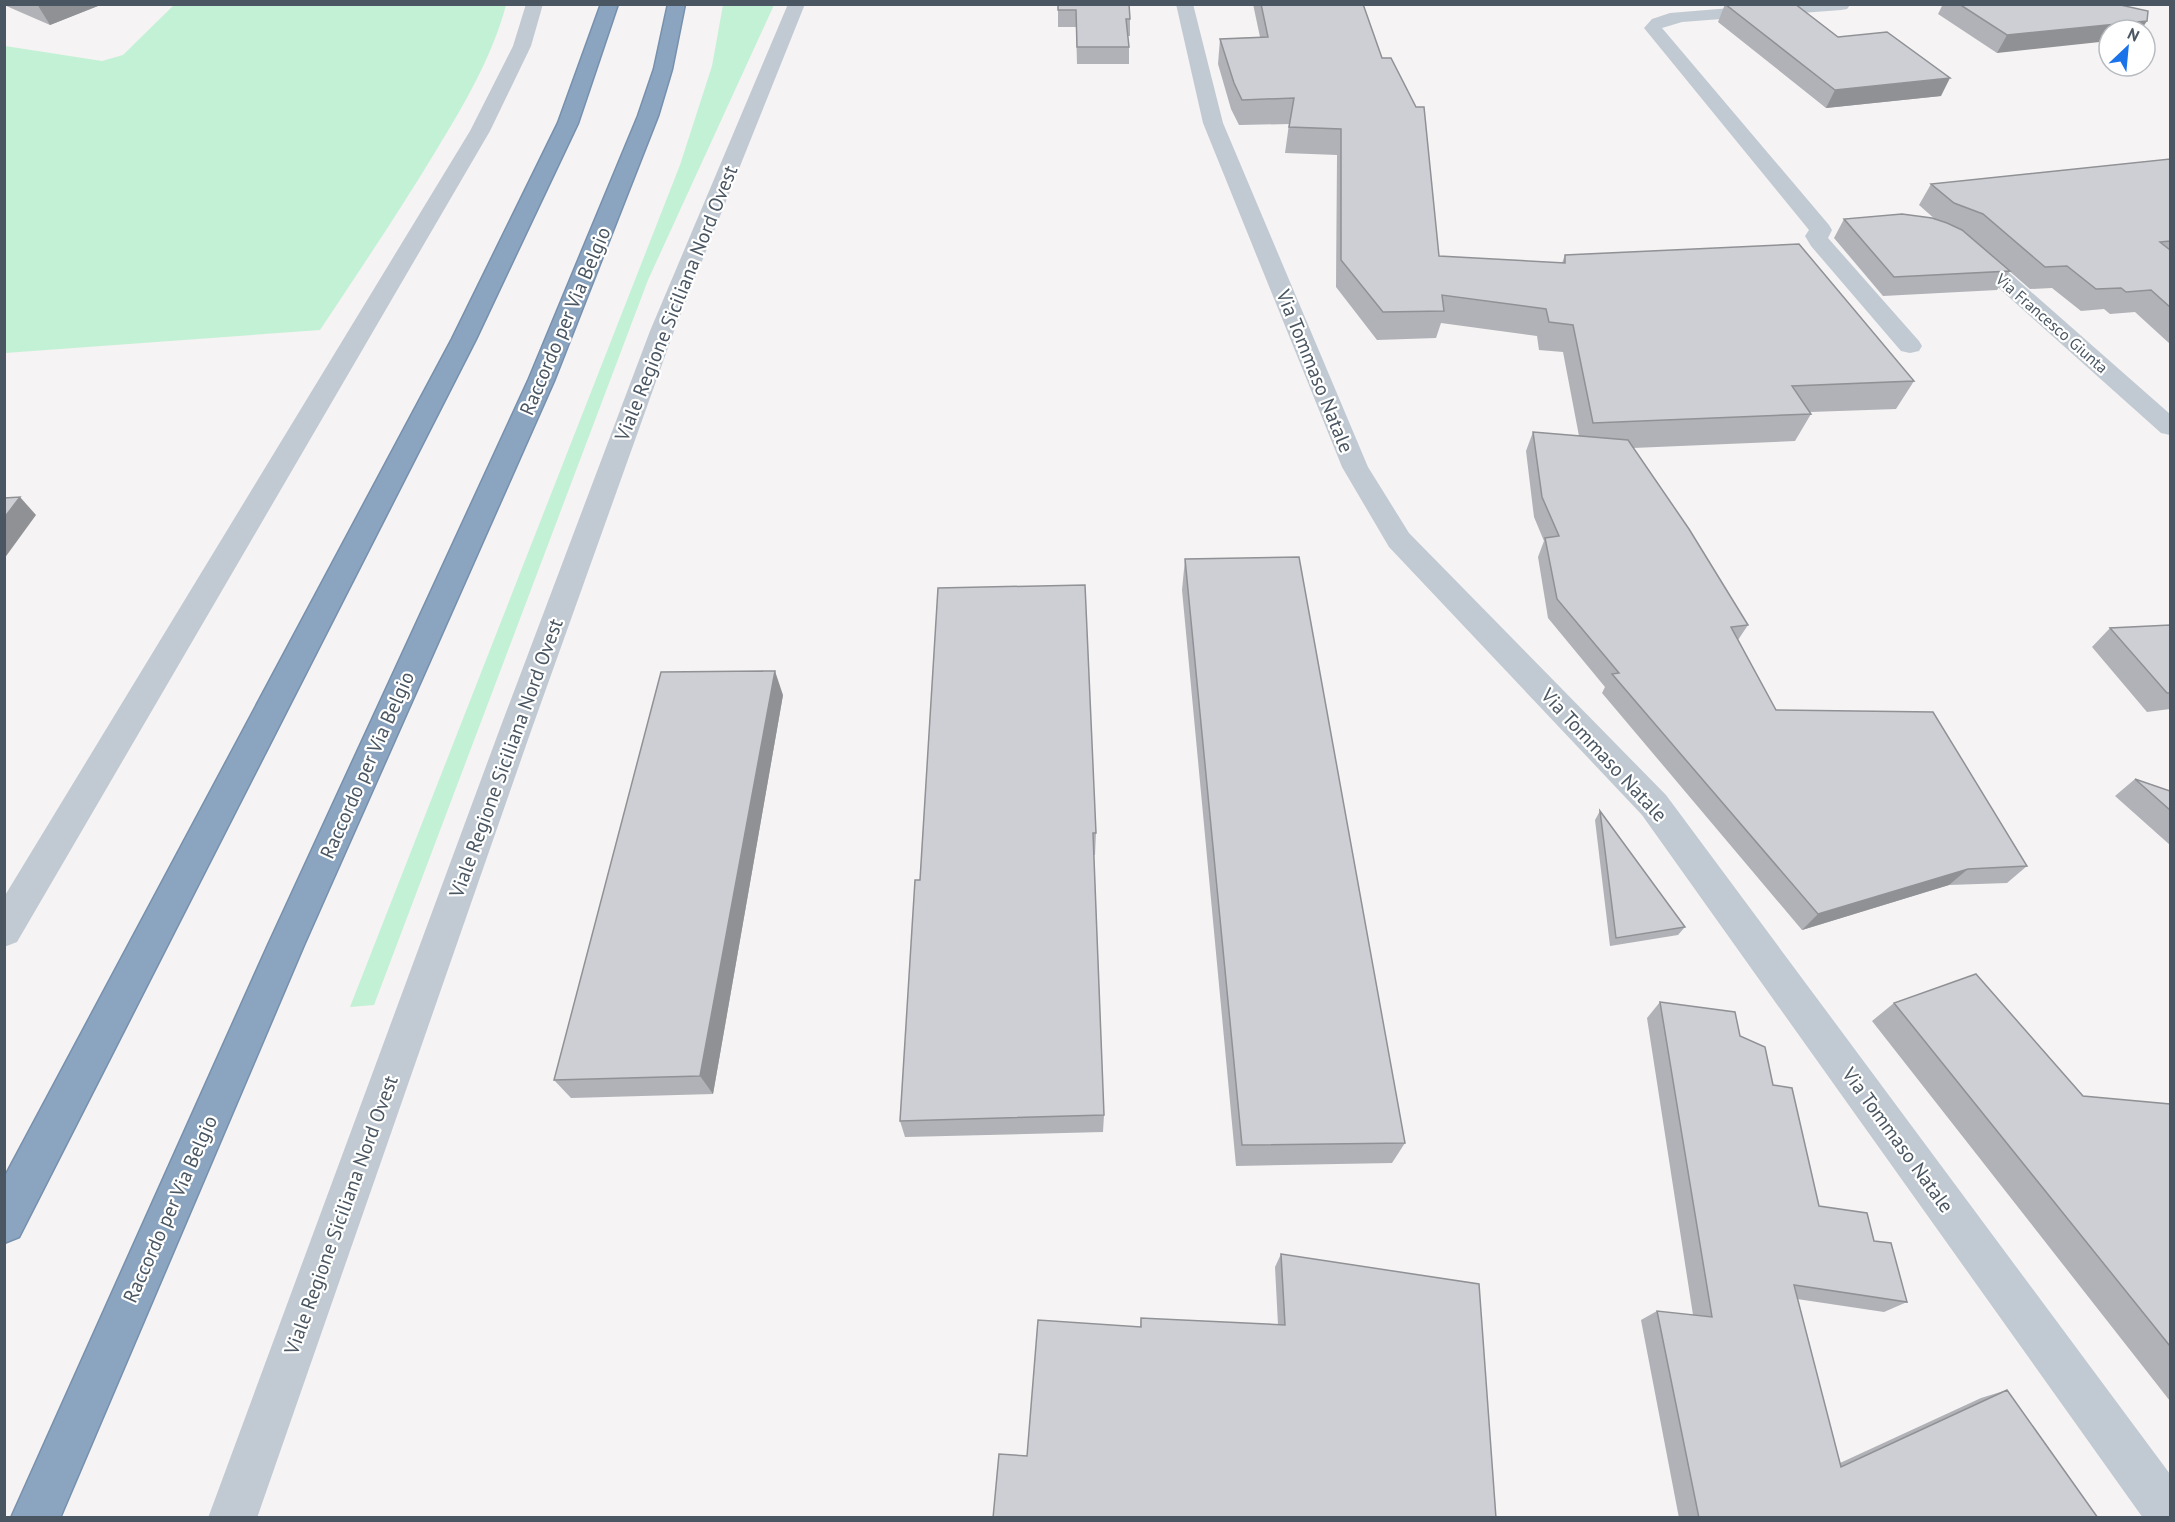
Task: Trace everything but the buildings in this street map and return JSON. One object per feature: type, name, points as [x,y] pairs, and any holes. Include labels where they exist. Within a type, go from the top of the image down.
[{"type":"highway","points":[[4,1222],[464,339],[568,123],[610,4]]},
{"type":"highway","name":"Raccordo per Via Belgio","points":[[35,1518],[286,945],[541,381],[648,116],[663,69],[677,4]]},
{"type":"street","points":[[4,932],[480,131],[522,46],[535,4]]},
{"type":"street","name":"Viale Regione Siciliana Nord Ovest","points":[[232,1518],[658,342],[797,4]]},
{"type":"street","name":"Via Tommaso Natale","points":[[1184,4],[1213,123],[1355,467],[1399,540],[1654,805],[2170,1514]]},
{"type":"street","points":[[1821,230],[1653,28],[1655,24],[1664,20],[1682,17],[1842,5]]},
{"type":"street","points":[[1844,228],[1821,230],[1816,236],[1910,346]]},
{"type":"street","name":"Via Francesco Giunta","points":[[1954,237],[2170,427]]},
{"type":"green space","points":[[175,4],[506,5],[493,43],[458,114],[320,330],[5,353],[5,46],[102,61],[123,55]]},
{"type":"green space","points":[[723,5],[774,5],[648,280],[374,1005],[350,1007],[680,165],[712,66]]}]
